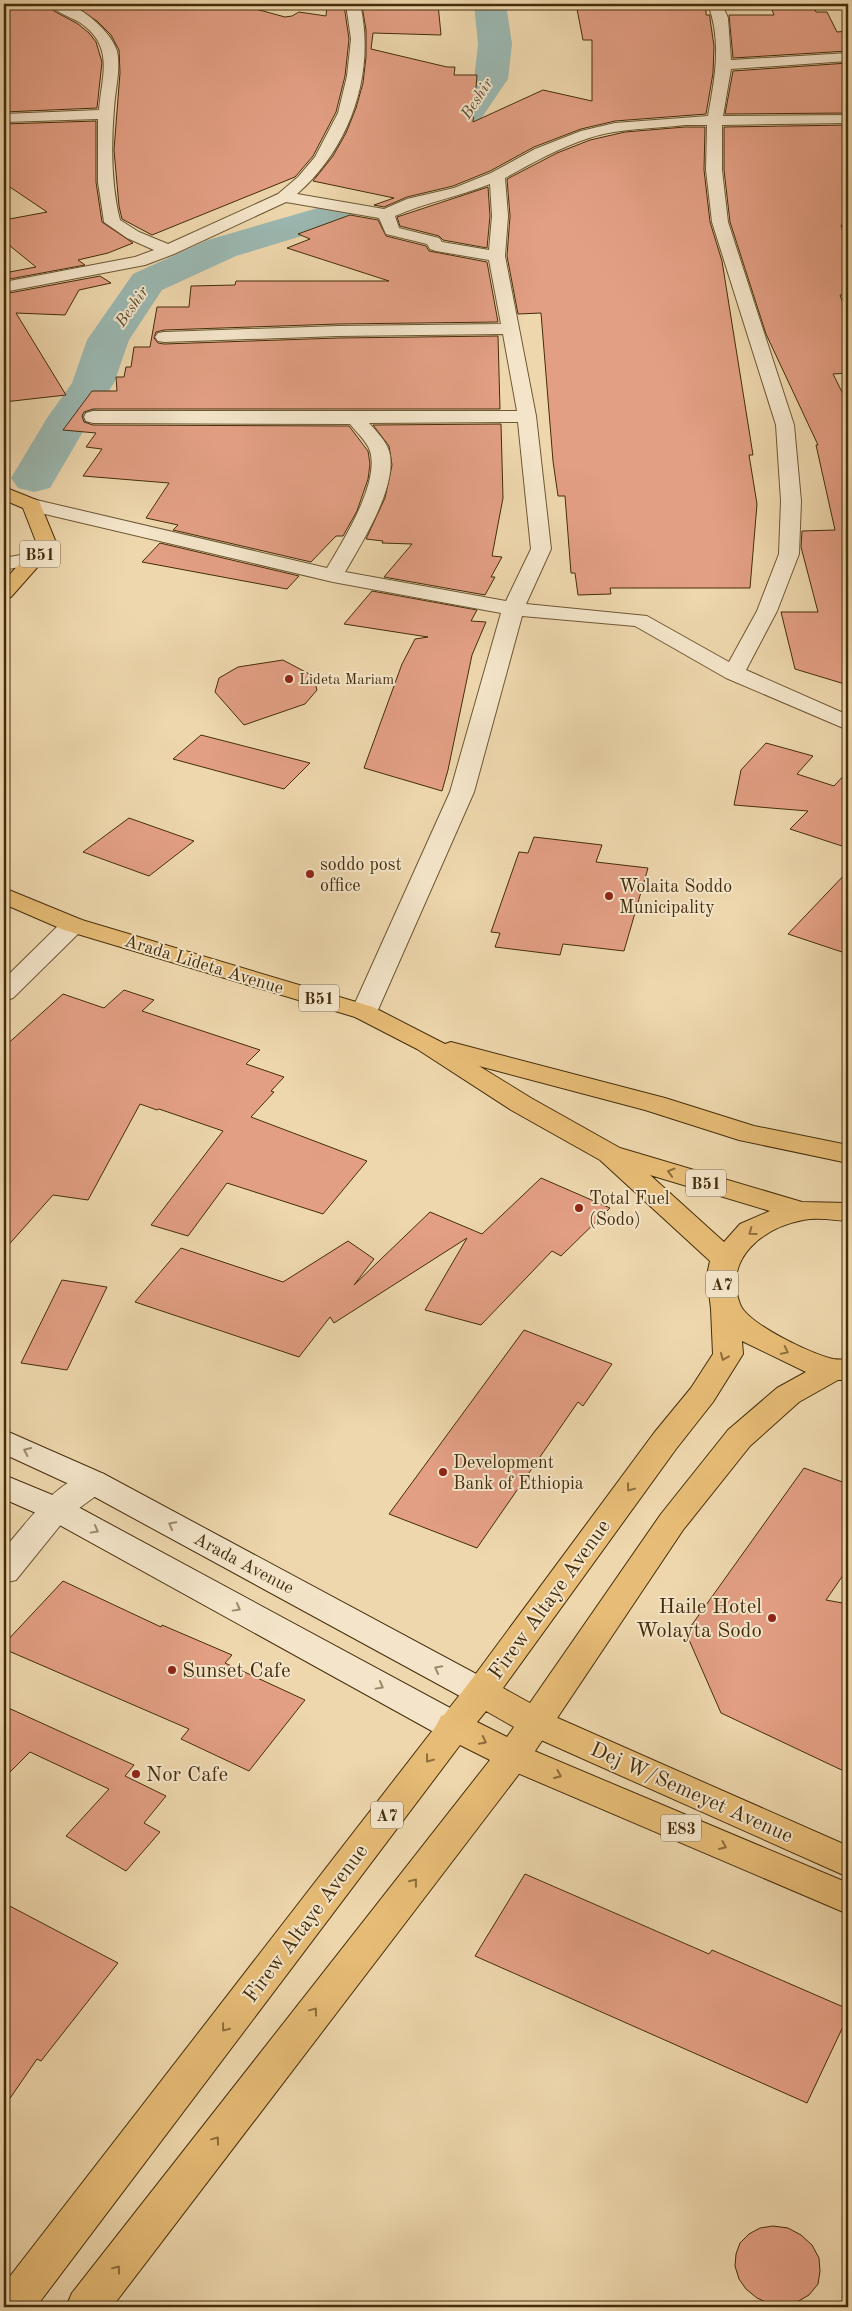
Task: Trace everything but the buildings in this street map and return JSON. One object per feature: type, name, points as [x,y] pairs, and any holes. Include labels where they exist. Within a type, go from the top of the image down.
[{"type":"main road","points":[[4,493],[32,505]]},
{"type":"main road","name":"B51","points":[[4,593],[47,545],[32,505]]},
{"type":"main road","name":"Arada Lideta Avenue","points":[[4,895],[73,925],[364,1012],[426,1043],[522,1104],[610,1154]]},
{"type":"main road","points":[[426,1043],[655,1104],[749,1134],[848,1154]]},
{"type":"main road","name":"B51","points":[[610,1154],[801,1211]]},
{"type":"main road","name":"B51","points":[[610,1154],[725,1259]]},
{"type":"main road","name":"A7","points":[[841,1370],[802,1359],[756,1337],[726,1309],[720,1275],[725,1259],[750,1231],[773,1220],[801,1211],[825,1210],[848,1212]]},
{"type":"main road","name":"Firew Altaye Avenue","points":[[11,2307],[300,1931],[453,1726],[481,1692],[637,1479],[702,1395],[728,1354],[726,1309]]},
{"type":"main road","name":"A7","points":[[87,2307],[513,1756],[672,1522],[739,1438],[788,1395],[841,1370]]},
{"type":"main road","name":"Dej W/Semeyet Avenue","points":[[481,1692],[535,1722],[848,1862]]},
{"type":"main road","name":"Dej W/Semeyet Avenue","points":[[453,1726],[513,1756],[848,1899]]},
{"type":"street","points":[[56,4],[90,24],[106,42],[111,56],[106,114],[107,204],[112,222],[133,235],[168,250]]},
{"type":"street","points":[[4,287],[122,265],[168,250],[284,197],[301,184],[330,146],[354,83],[358,24],[353,4]]},
{"type":"street","points":[[715,4],[721,18],[724,65],[715,121],[714,170],[720,222],[785,425],[791,501],[789,554],[767,611],[734,673]]},
{"type":"street","points":[[724,65],[848,57]]},
{"type":"street","points":[[4,118],[106,114]]},
{"type":"street","points":[[284,197],[386,214],[412,202],[459,191],[497,176],[540,152],[586,134],[644,124],[848,119]]},
{"type":"street","points":[[364,1012],[462,792],[513,609],[540,549],[527,416],[497,256],[500,216],[497,176]]},
{"type":"street","points":[[386,214],[392,231],[433,242],[436,246],[497,256]]},
{"type":"street","points":[[164,337],[338,331],[511,329]]},
{"type":"street","points":[[93,417],[355,418],[527,416]]},
{"type":"street","points":[[333,576],[370,504],[380,478],[380,452],[355,418]]},
{"type":"street","points":[[32,505],[333,576],[513,609],[640,620],[734,673],[848,723]]},
{"type":"street","points":[[4,564],[37,558]]},
{"type":"street","points":[[4,993],[73,925]]},
{"type":"street","name":"Arada Avenue","points":[[4,1441],[93,1482],[481,1692]]},
{"type":"street","points":[[4,1571],[56,1509],[93,1482]]},
{"type":"street","points":[[4,1486],[56,1509],[453,1726]]},
{"type":"waterway","name":"Beshir","points":[[410,162],[459,124],[491,79],[495,44],[490,4]]},
{"type":"waterway","name":"Beshir","points":[[34,478],[69,418],[93,383],[108,340],[147,282],[222,248],[335,214]]},
{"type":"place","name":"Lideta Mariam","points":[[289,679]]},
{"type":"place","name":"soddo post office","points":[[310,874]]},
{"type":"place","name":"Wolaita Soddo Municipality","points":[[609,896]]},
{"type":"place","name":"Total Fuel (Sodo)","points":[[579,1208]]},
{"type":"place","name":"Development Bank of Ethiopia","points":[[443,1472]]},
{"type":"place","name":"Haile Hotel Wolayta Sodo","points":[[772,1618]]},
{"type":"place","name":"Sunset Cafe","points":[[172,1670]]},
{"type":"place","name":"Nor Cafe","points":[[136,1774]]}]
